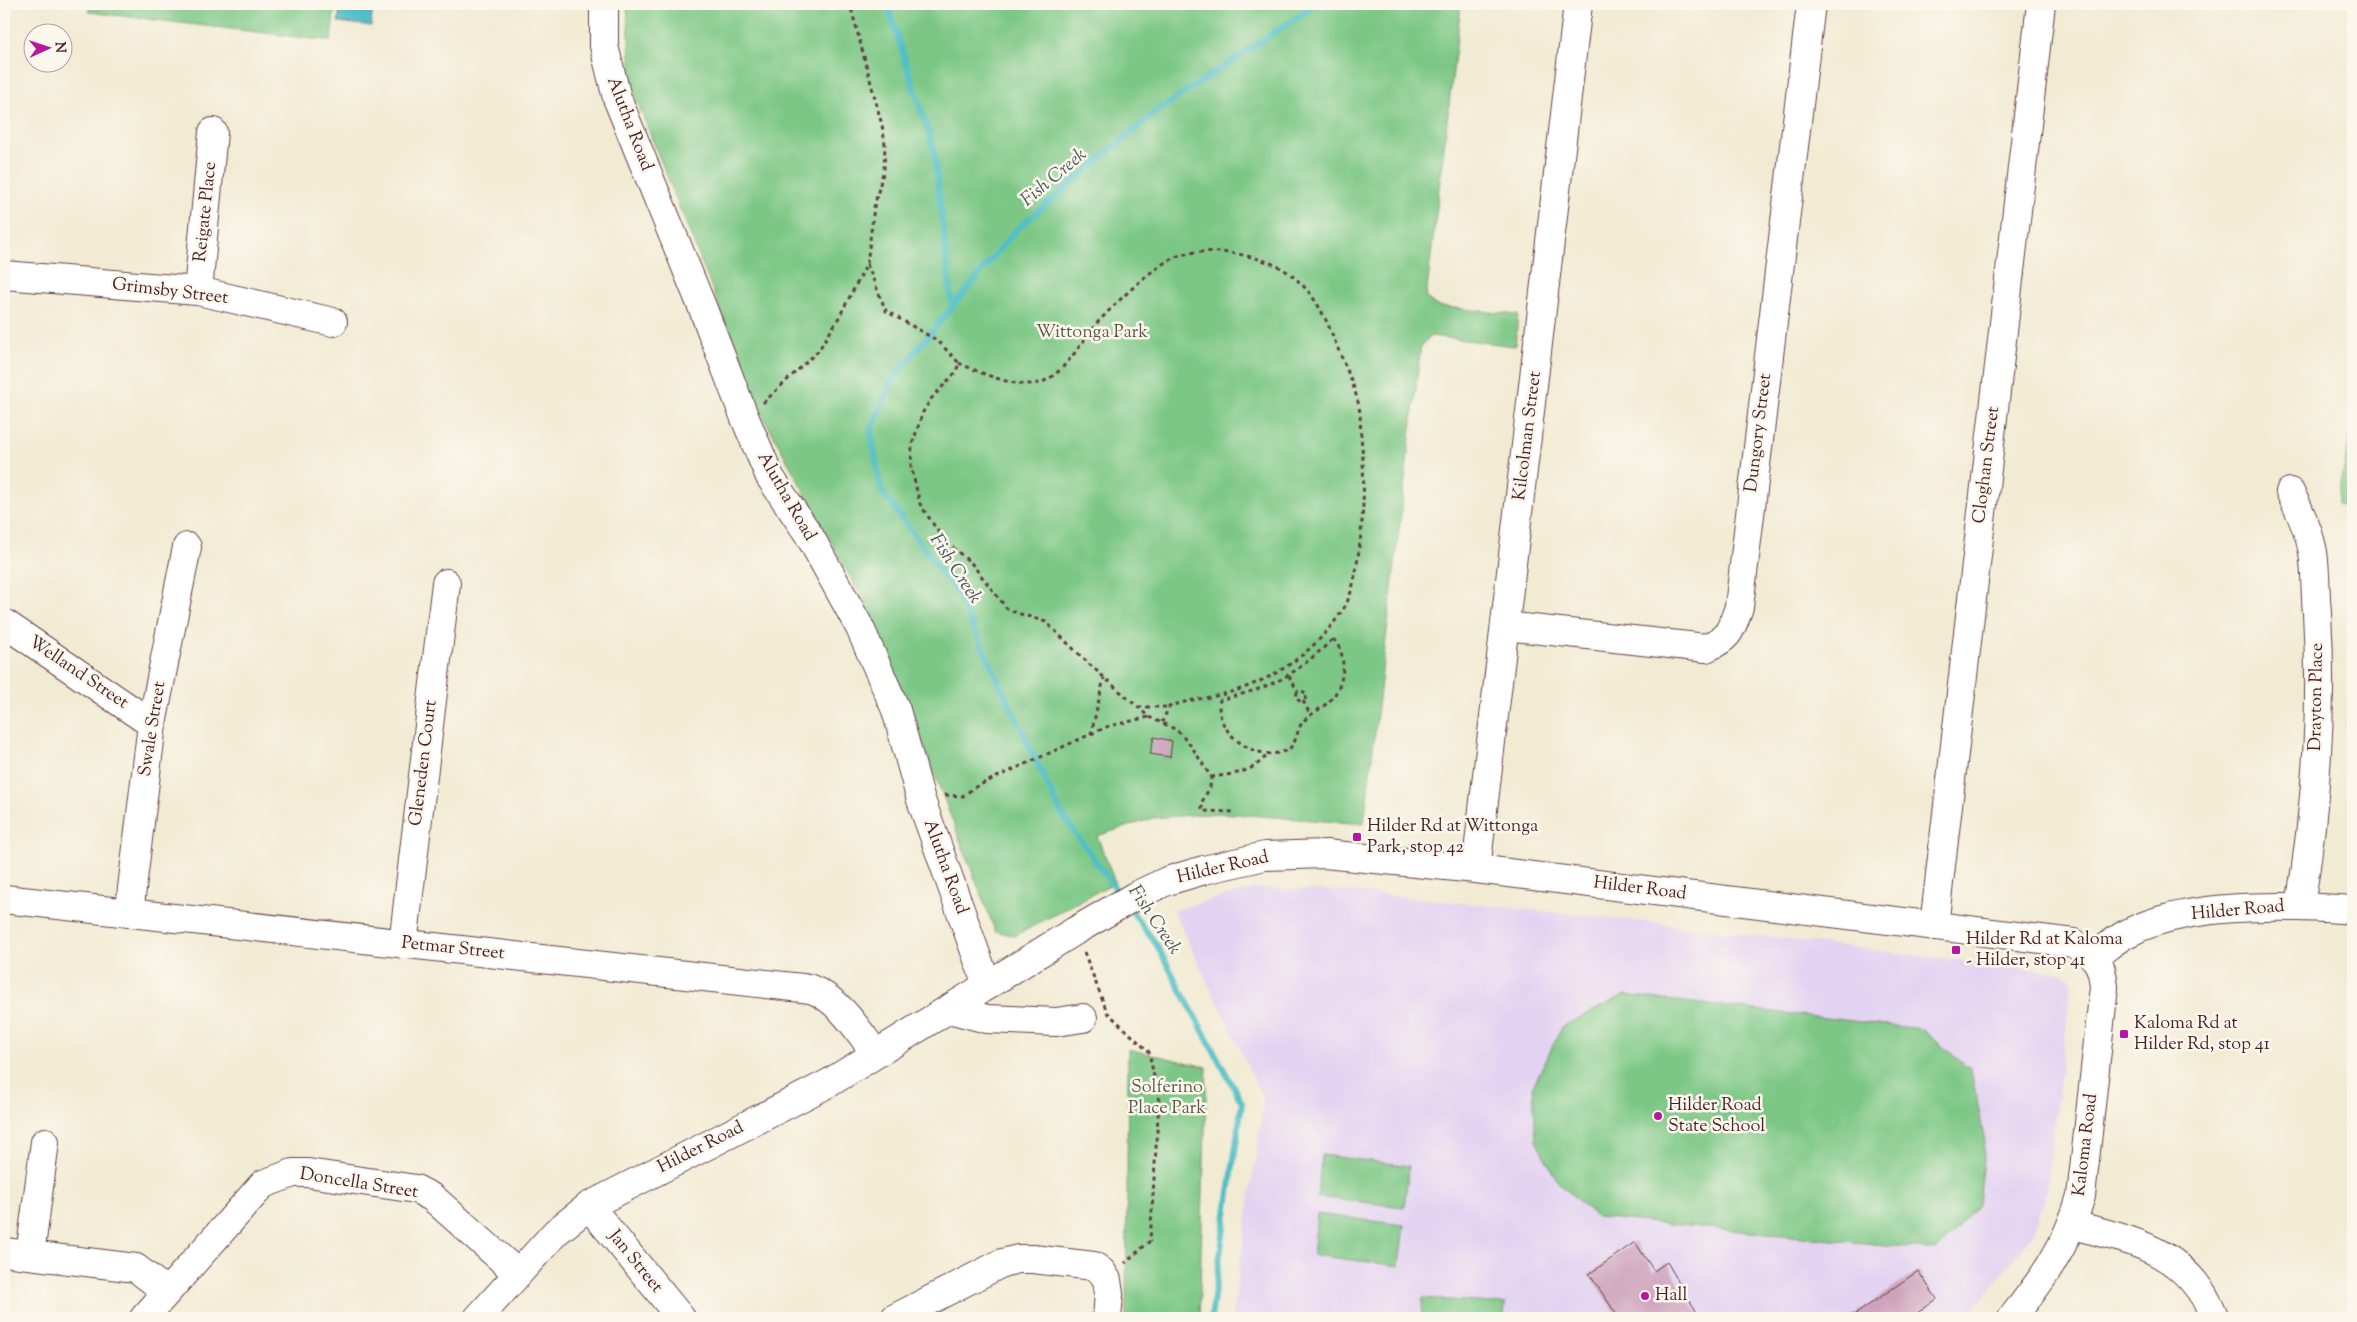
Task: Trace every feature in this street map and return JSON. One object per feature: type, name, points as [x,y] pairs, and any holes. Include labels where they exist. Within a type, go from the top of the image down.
[{"type":"street","name":"Alutha Road","points":[[604,4],[604,46],[617,98],[770,477],[809,535],[860,628],[896,710],[921,800],[986,984]]},
{"type":"street","name":"Kilcolman Street","points":[[1476,869],[1578,4]]},
{"type":"street","name":"Dungory Street","points":[[1505,626],[1698,648],[1706,648],[1722,642],[1732,627],[1738,606],[1811,4]]},
{"type":"street","name":"Cloghan Street","points":[[1934,926],[2041,4]]},
{"type":"street","name":"Reigate Place","points":[[198,291],[213,132]]},
{"type":"street","name":"Grimsby Street","points":[[4,275],[198,291],[333,322]]},
{"type":"street","name":"Drayton Place","points":[[2290,492],[2301,513],[2312,552],[2319,649],[2320,708],[2317,761],[2308,856],[2300,906]]},
{"type":"street","name":"Swale Street","points":[[129,913],[152,724],[187,547]]},
{"type":"street","name":"Gleneden Court","points":[[403,944],[446,583]]},
{"type":"street","name":"Welland Street","points":[[4,623],[152,724]]},
{"type":"street","name":"Hilder Road","points":[[478,1318],[556,1232],[589,1206],[828,1082],[986,984],[1135,896],[1176,878],[1265,856],[1325,854],[1476,869],[2074,943],[2094,956],[2127,934],[2147,925],[2198,912],[2300,906],[2353,910]]},
{"type":"street","name":"Petmar Street","points":[[4,899],[812,990],[824,994],[834,1002],[875,1053]]},
{"type":"street","name":"Kaloma Road","points":[[2012,1318],[2042,1280],[2061,1250],[2073,1225],[2080,1196],[2104,987],[2103,970],[2094,956]]},
{"type":"street","points":[[948,1009],[987,1019],[1056,1022],[1083,1018]]},
{"type":"street","points":[[45,1142],[17,1254],[136,1268],[167,1292]]},
{"type":"street","name":"Doncella Street","points":[[144,1318],[263,1184],[293,1172],[416,1189],[433,1198],[517,1274]]},
{"type":"street","name":"Jan Street","points":[[589,1206],[681,1318]]},
{"type":"street","points":[[2073,1225],[2143,1244],[2162,1254],[2181,1269],[2200,1291],[2215,1318]]},
{"type":"street","points":[[895,1318],[1002,1263],[1018,1259],[1094,1266],[1102,1272],[1107,1280],[1109,1294],[1107,1318]]},
{"type":"path","points":[[744,416],[767,400],[818,351],[837,321],[867,264],[874,207],[884,169],[885,144],[882,125],[850,4]]},
{"type":"path","points":[[867,264],[886,311],[938,341],[959,363],[984,374],[1022,385],[1043,382],[1064,366],[1097,323],[1151,274],[1171,259],[1197,252],[1218,252],[1254,258],[1281,268],[1310,291],[1325,315],[1359,404],[1363,456],[1364,513],[1355,577],[1342,613],[1313,646],[1286,669],[1258,684],[1218,695],[1188,700],[1169,707],[1138,707]]},
{"type":"path","points":[[959,363],[956,372],[931,399],[923,412],[912,445],[911,466],[920,504],[942,539],[972,564],[1008,610],[1046,622],[1149,718],[1177,730],[1192,747],[1211,777],[1210,787],[1202,802],[1202,811],[1235,812]]},
{"type":"path","points":[[1333,639],[1337,642],[1343,661],[1343,675],[1332,699],[1310,714],[1301,725],[1293,745],[1287,750],[1269,753],[1247,747],[1235,739],[1226,728],[1218,707],[1220,700],[1264,688],[1289,676],[1333,639]]},
{"type":"path","points":[[1289,676],[1298,692],[1297,700],[1303,701]]},
{"type":"path","points":[[1091,734],[1104,678]]},
{"type":"path","points":[[1298,692],[1304,692],[1305,699],[1303,701],[1310,714]]},
{"type":"path","points":[[1162,722],[1169,707]]},
{"type":"path","points":[[921,800],[938,795],[963,796],[975,787],[1109,726],[1149,718]]},
{"type":"path","points":[[1211,777],[1250,770],[1260,764],[1269,753]]},
{"type":"path","points":[[1086,924],[1108,1012],[1149,1052],[1159,1100],[1150,1241],[1107,1280]]},
{"type":"shaded area","name":"Hilder Road State School","points":[[1257,888],[1348,891],[1646,922],[2064,973],[2072,981],[2045,1198],[2033,1234],[1967,1318],[1232,1318],[1264,1100],[1173,910]]},
{"type":"green space","points":[[90,4],[335,4],[331,41],[89,12]]},
{"type":"green space","name":"Wittonga Park","points":[[627,4],[1461,4],[1426,298],[1437,306],[1518,315],[1515,346],[1431,336],[1421,345],[1364,824],[1221,813],[1154,818],[1097,836],[1115,882],[1015,936],[995,931],[879,630],[763,416],[632,89]]},
{"type":"green space","points":[[2353,419],[2353,506],[2337,504]]},
{"type":"green space","points":[[1624,995],[1922,1029],[1971,1070],[1985,1142],[1978,1204],[1937,1250],[1596,1217],[1558,1182],[1536,1141],[1533,1086],[1562,1027]]},
{"type":"green space","name":"Solferino Place Park","points":[[1128,1049],[1207,1067],[1199,1318],[1126,1318]]},
{"type":"green space","points":[[1322,1155],[1409,1166],[1404,1207],[1317,1197]]},
{"type":"green space","points":[[1317,1214],[1404,1225],[1399,1266],[1313,1255]]},
{"type":"green space","points":[[1423,1298],[1505,1304],[1504,1318],[1421,1318]]},
{"type":"water","points":[[340,4],[373,4],[371,26],[338,22]]},
{"type":"building","points":[[1154,737],[1172,741],[1170,757],[1150,754]]},
{"type":"building","name":"Hall","points":[[1635,1242],[1654,1271],[1667,1262],[1700,1318],[1619,1318],[1589,1274]]},
{"type":"building","points":[[1918,1271],[1937,1299],[1910,1318],[1850,1318]]},
{"type":"waterway","points":[[887,4],[934,150],[952,307]]},
{"type":"waterway","name":"Fish Creek","points":[[1121,896],[1061,813],[957,593],[881,490],[871,431],[891,381],[1016,230],[1157,111],[1317,4]]},
{"type":"waterway","name":"Fish Creek","points":[[1128,906],[1156,944],[1242,1103],[1211,1318]]},
{"type":"place","name":"Hilder Rd at Wittonga Park, stop 42","points":[[1357,837]]},
{"type":"place","name":"Hilder Rd at Kaloma - Hilder, stop 41","points":[[1956,950]]},
{"type":"place","name":"Kaloma Rd at Hilder Rd, stop 41","points":[[2124,1034]]},
{"type":"place","name":"Hilder Road State School","points":[[1658,1116]]},
{"type":"place","name":"Hall","points":[[1645,1296]]}]
